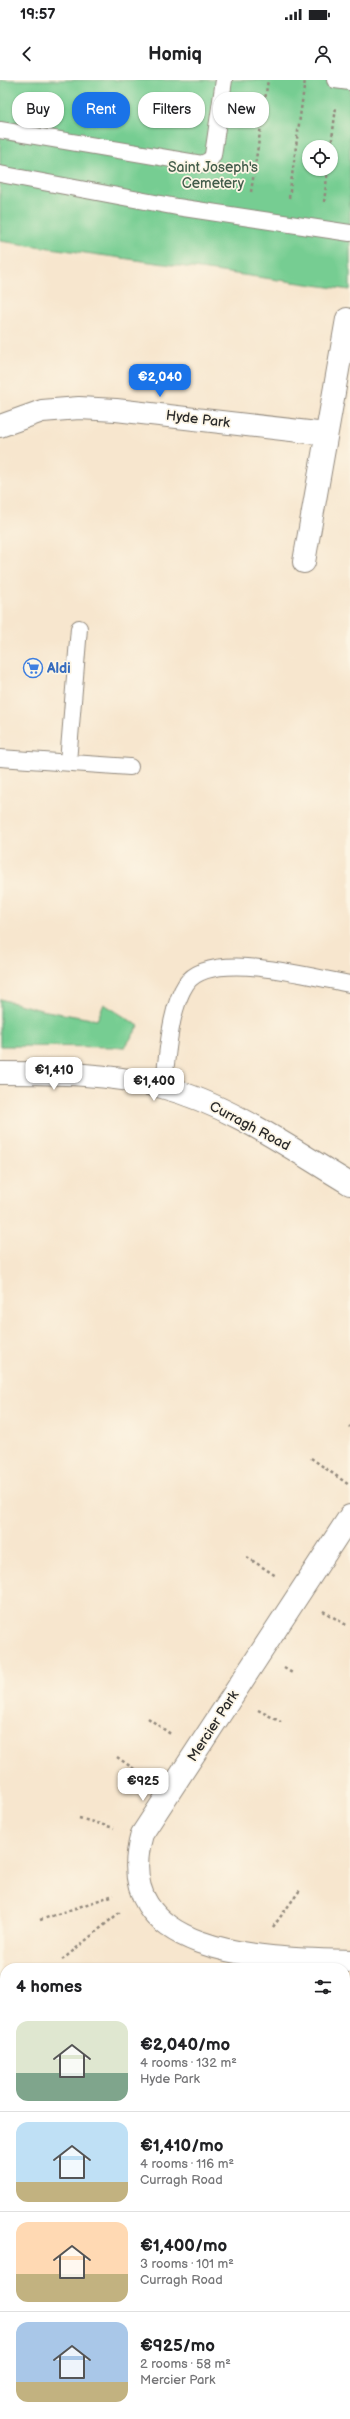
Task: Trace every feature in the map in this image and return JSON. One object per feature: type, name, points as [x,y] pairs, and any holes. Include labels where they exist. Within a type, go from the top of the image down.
[{"type":"main road","points":[[304,562],[347,319]]},
{"type":"main road","name":"Hyde Park","points":[[0,426],[42,411],[79,408],[116,410],[326,434]]},
{"type":"main road","name":"Curragh Road","points":[[0,1073],[109,1076],[163,1087],[206,1102],[234,1116],[350,1184]]},
{"type":"main road","name":"Mercier Park","points":[[350,1516],[142,1834],[137,1863],[139,1885],[153,1913],[179,1934],[193,1941],[260,1956],[350,1961]]},
{"type":"lane","points":[[0,130],[202,164],[210,160],[213,155],[224,80]]},
{"type":"lane","points":[[0,174],[177,207],[350,233]]},
{"type":"lane","points":[[68,762],[79,628]]},
{"type":"lane","points":[[0,758],[130,767]]},
{"type":"lane","points":[[163,1087],[176,1006],[187,983],[198,972],[217,967],[244,965],[350,984]]},
{"type":"path","points":[[247,218],[268,80]]},
{"type":"path","points":[[286,224],[305,80]]},
{"type":"path","points":[[332,140],[341,81]]},
{"type":"path","points":[[321,229],[327,176]]},
{"type":"path","points":[[311,1458],[349,1485]]},
{"type":"path","points":[[247,1556],[278,1578]]},
{"type":"path","points":[[319,1609],[348,1626]]},
{"type":"path","points":[[254,1707],[280,1722]]},
{"type":"path","points":[[148,1718],[174,1736]]},
{"type":"path","points":[[117,1757],[147,1778]]},
{"type":"path","points":[[80,1818],[118,1829]]},
{"type":"path","points":[[270,1932],[300,1890]]},
{"type":"path","points":[[40,1920],[122,1892]]},
{"type":"path","points":[[62,1960],[125,1908]]},
{"type":"green space","name":"Saint Joseph's Cemetery","points":[[0,80],[350,80],[350,290],[0,241]]},
{"type":"green space","points":[[0,999],[41,1010],[97,1020],[104,1004],[139,1026],[125,1047],[0,1046]]},
{"type":"place","name":"Aldi","points":[[33,668]]}]
